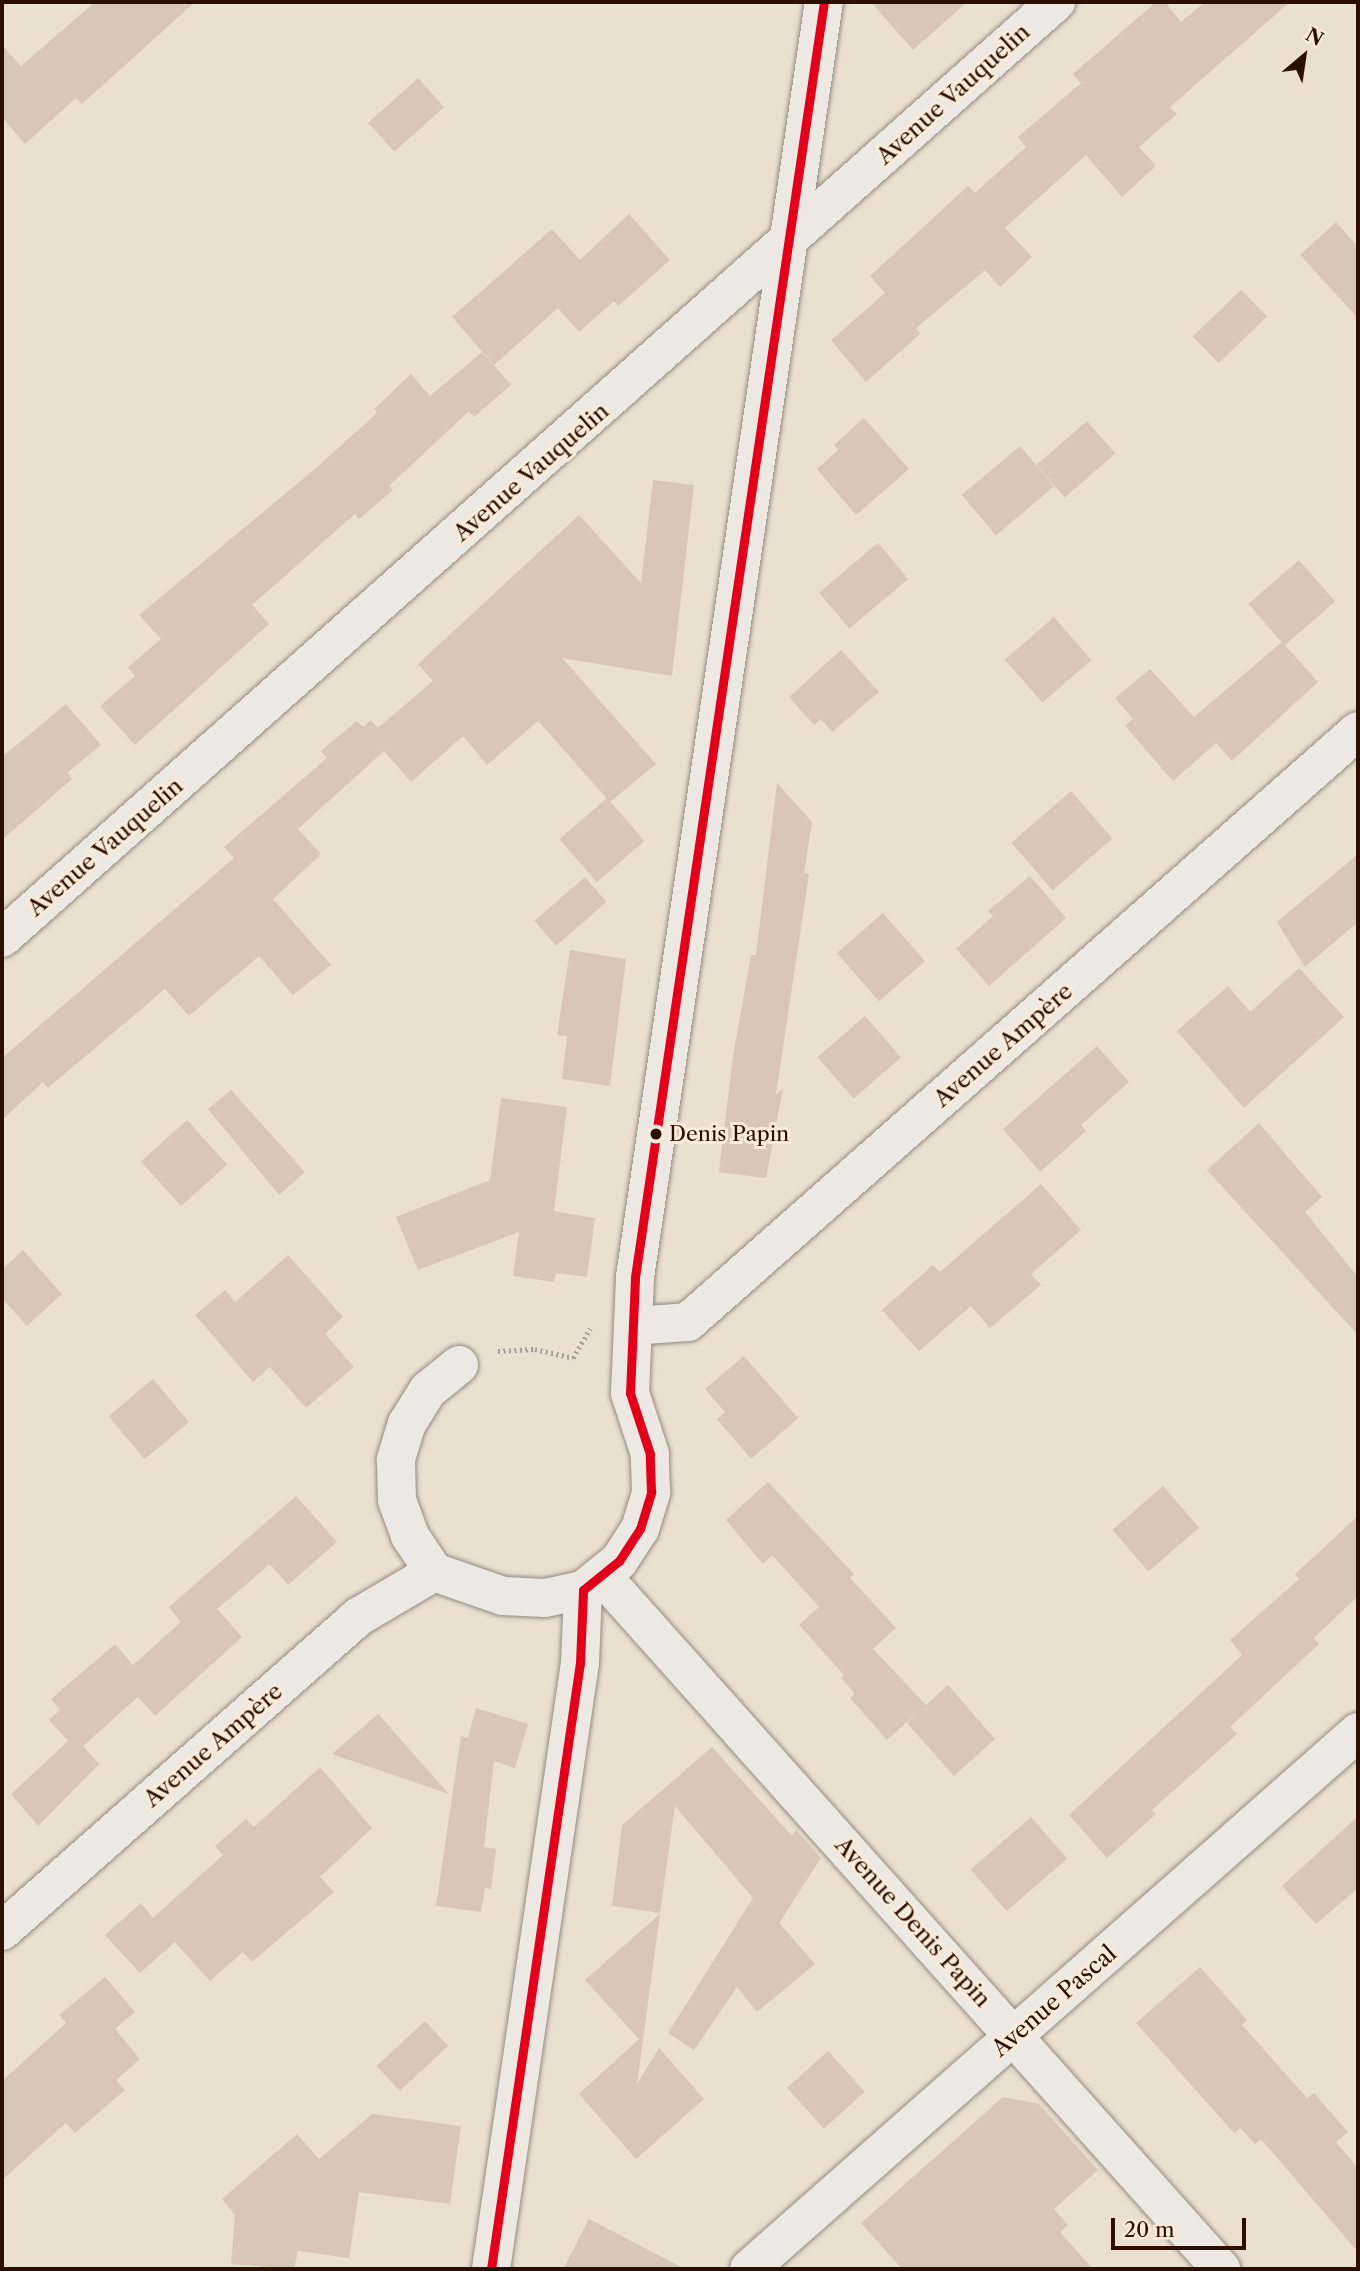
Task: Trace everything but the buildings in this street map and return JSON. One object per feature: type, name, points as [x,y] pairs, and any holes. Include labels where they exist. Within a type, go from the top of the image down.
[{"type":"street","points":[[459,1365],[428,1390],[414,1412],[396,1461],[397,1500],[410,1536],[434,1572],[503,1596],[545,1598],[593,1583],[640,1529],[650,1492],[650,1454],[630,1393],[633,1326],[647,1176],[824,2]]},
{"type":"street","name":"Avenue Vauquelin","points":[[2,938],[1056,2]]},
{"type":"street","name":"Avenue Ampère","points":[[633,1326],[688,1322],[1358,731]]},
{"type":"street","name":"Avenue Ampère","points":[[2,1931],[358,1617],[434,1572]]},
{"type":"street","points":[[491,2269],[593,1583]]},
{"type":"street","name":"Avenue Denis Papin","points":[[593,1583],[1014,2036],[1221,2269]]},
{"type":"street","name":"Avenue Pascal","points":[[748,2269],[1358,1732]]},
{"type":"path","points":[[459,1365],[496,1351],[535,1349],[573,1358],[592,1326]]},
{"type":"transit line","points":[[583,1590],[619,1561],[640,1529],[651,1492],[650,1454],[630,1393],[635,1277],[824,2]]},
{"type":"transit line","points":[[491,2269],[580,1663],[583,1590]]},
{"type":"place","name":"Denis Papin","points":[[656,1134]]}]
